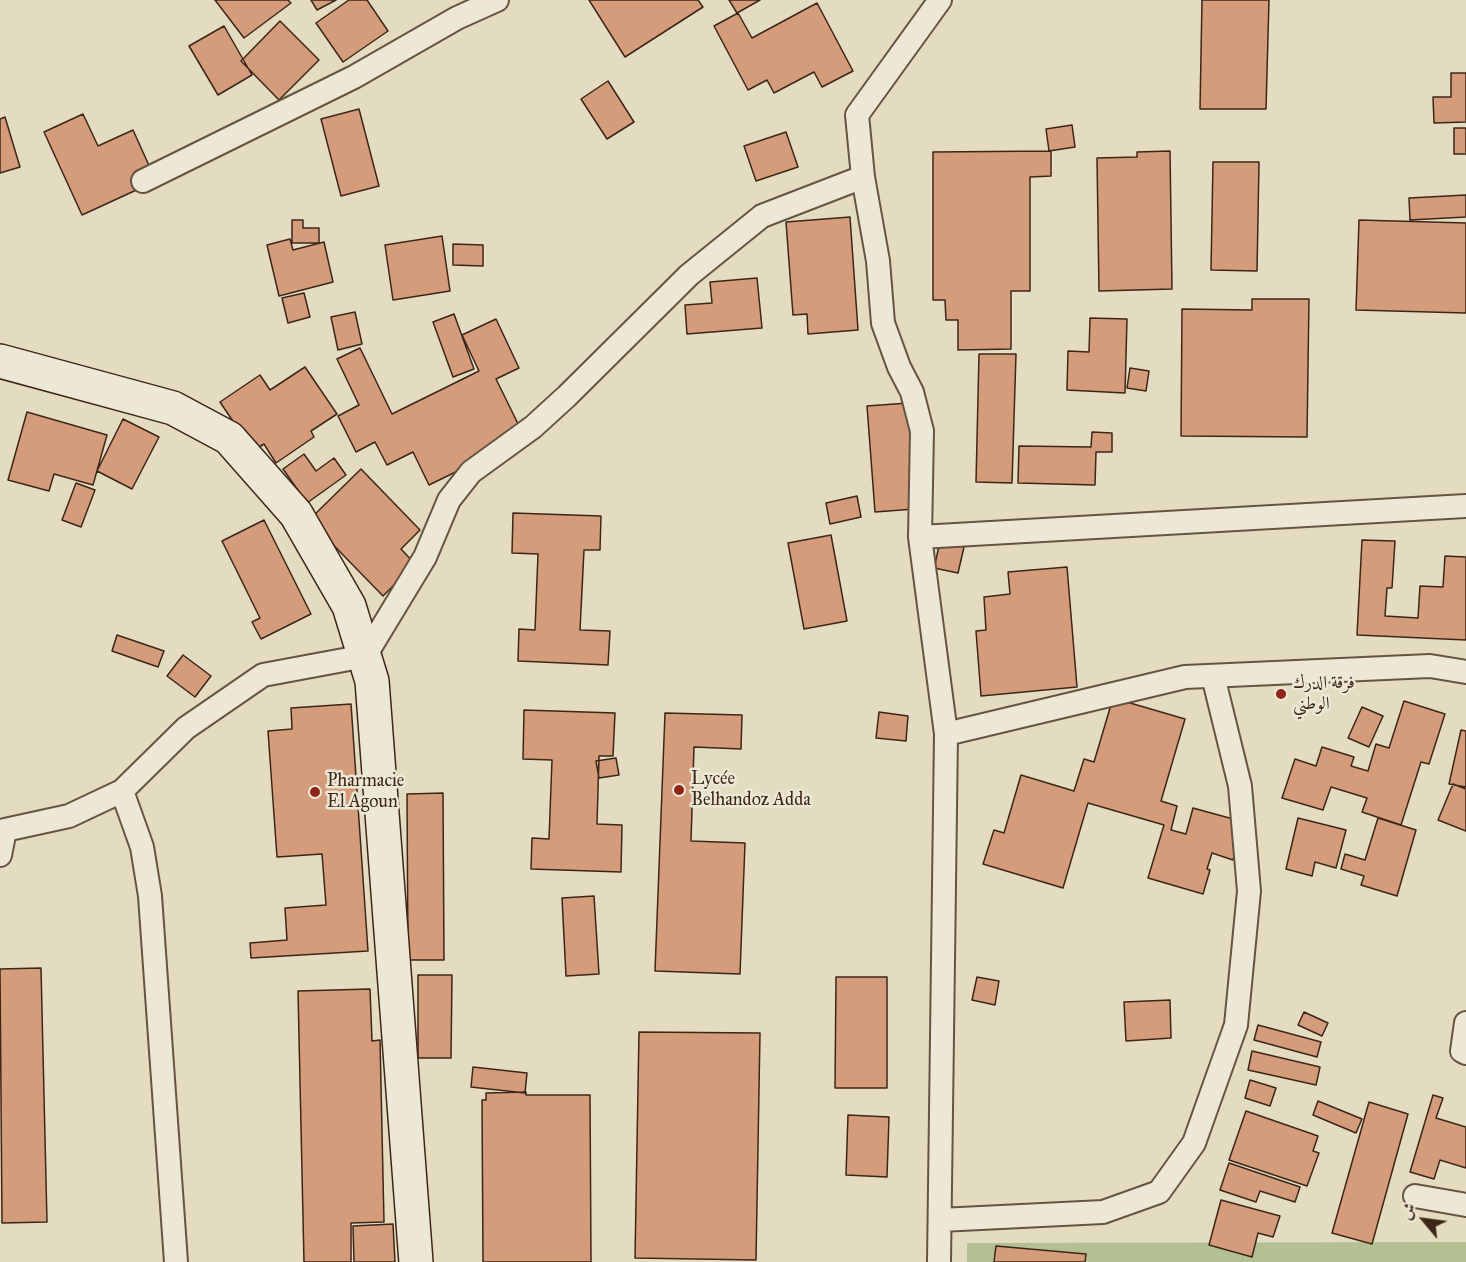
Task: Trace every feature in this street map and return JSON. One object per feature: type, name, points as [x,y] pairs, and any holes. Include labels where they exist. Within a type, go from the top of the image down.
[{"type":"street","points":[[143,181],[354,77],[457,18],[497,0]]},
{"type":"street","points":[[939,1262],[946,734],[920,537],[922,431],[912,392],[899,367],[883,323],[878,261],[863,177],[857,115],[940,0]]},
{"type":"street","points":[[0,855],[3,831],[69,816],[122,791],[186,728],[263,675],[365,656],[425,558],[449,500],[471,472],[533,427],[689,275],[762,216],[863,177]]},
{"type":"street","points":[[0,361],[173,408],[229,438],[296,514],[349,606],[372,681],[416,1262]]},
{"type":"street","points":[[920,537],[1466,506]]},
{"type":"street","points":[[946,734],[1185,677],[1430,666],[1466,672]]},
{"type":"street","points":[[940,1220],[1103,1212],[1160,1192],[1194,1143],[1236,1025],[1249,891],[1240,786],[1213,676]]},
{"type":"street","points":[[122,791],[142,847],[150,896],[176,1262]]},
{"type":"street","points":[[1466,1023],[1462,1051],[1466,1053]]},
{"type":"street","points":[[1415,1196],[1466,1205]]},
{"type":"green space","points":[[1466,1242],[1466,1262],[967,1262],[967,1243]]},
{"type":"building","points":[[215,0],[288,0],[291,3],[244,38]]},
{"type":"building","points":[[311,0],[336,0],[317,10]]},
{"type":"building","points":[[349,0],[367,0],[388,31],[343,62],[316,23]]},
{"type":"building","points":[[589,0],[698,0],[703,7],[625,57]]},
{"type":"building","points":[[729,0],[760,0],[737,13]]},
{"type":"building","points":[[1202,0],[1269,0],[1266,109],[1200,109]]},
{"type":"building","points":[[817,3],[853,71],[822,87],[814,72],[774,93],[767,80],[748,90],[714,26],[738,13],[752,38]]},
{"type":"building","points":[[280,21],[319,60],[279,100],[241,61]]},
{"type":"building","points":[[224,26],[252,75],[218,95],[189,46]]},
{"type":"building","points":[[1451,73],[1466,73],[1466,122],[1434,123],[1433,97],[1451,97]]},
{"type":"building","points":[[608,81],[634,122],[607,139],[581,99]]},
{"type":"building","points":[[359,109],[379,186],[341,196],[321,119]]},
{"type":"building","points":[[83,114],[98,146],[133,130],[156,181],[82,215],[44,132]]},
{"type":"building","points":[[5,117],[20,167],[0,173],[0,119]]},
{"type":"building","points":[[1072,125],[1075,147],[1049,151],[1046,129]]},
{"type":"building","points":[[1454,128],[1466,128],[1466,154],[1454,154]]},
{"type":"building","points":[[786,132],[798,167],[756,181],[744,146]]},
{"type":"building","points":[[1051,151],[1051,176],[1030,177],[1030,291],[1011,291],[1011,349],[958,350],[958,320],[946,320],[945,300],[933,300],[933,152]]},
{"type":"building","points":[[1170,151],[1172,289],[1099,291],[1097,158],[1137,157],[1137,152]]},
{"type":"building","points":[[1213,162],[1259,162],[1257,271],[1211,270]]},
{"type":"building","points":[[1466,195],[1466,217],[1410,220],[1409,198]]},
{"type":"building","points":[[850,217],[858,330],[808,334],[807,314],[793,315],[786,222]]},
{"type":"building","points":[[292,220],[303,220],[303,228],[319,228],[319,243],[292,243]]},
{"type":"building","points":[[1359,220],[1466,223],[1466,313],[1356,310]]},
{"type":"building","points":[[442,236],[450,291],[393,300],[385,245]]},
{"type":"building","points":[[290,239],[293,250],[324,242],[333,282],[279,296],[267,245]]},
{"type":"building","points":[[453,244],[483,245],[483,266],[453,265]]},
{"type":"building","points":[[757,278],[762,328],[687,334],[685,305],[712,303],[710,282]]},
{"type":"building","points":[[304,293],[310,317],[288,323],[282,298]]},
{"type":"building","points":[[1252,299],[1309,299],[1307,437],[1181,436],[1182,309],[1252,310]]},
{"type":"building","points":[[355,312],[362,344],[338,350],[331,317]]},
{"type":"building","points":[[454,314],[474,369],[453,377],[433,322]]},
{"type":"building","points":[[1090,318],[1127,319],[1125,393],[1067,390],[1068,351],[1089,352]]},
{"type":"building","points":[[496,319],[519,368],[496,379],[525,438],[429,485],[413,452],[387,465],[375,442],[356,452],[338,416],[359,405],[337,359],[360,348],[392,414],[479,371],[462,335]]},
{"type":"building","points":[[979,354],[1016,354],[1012,483],[976,482]]},
{"type":"building","points":[[305,367],[337,414],[311,431],[314,437],[276,463],[264,444],[253,451],[220,402],[260,375],[270,390]]},
{"type":"building","points":[[1130,368],[1149,371],[1146,391],[1127,388]]},
{"type":"building","points":[[908,403],[915,509],[875,512],[867,406]]},
{"type":"building","points":[[27,412],[107,435],[93,485],[54,474],[49,491],[8,480]]},
{"type":"building","points":[[123,419],[159,437],[132,489],[97,471]]},
{"type":"building","points":[[1092,432],[1112,433],[1112,452],[1096,452],[1095,485],[1018,483],[1019,446],[1091,447]]},
{"type":"building","points":[[304,454],[316,471],[334,458],[346,475],[307,503],[283,469]]},
{"type":"building","points":[[361,469],[420,530],[401,549],[415,564],[383,596],[309,520]]},
{"type":"building","points":[[76,483],[95,490],[81,527],[62,520]]},
{"type":"building","points":[[857,496],[861,517],[830,524],[826,503]]},
{"type":"building","points":[[513,513],[601,516],[600,550],[584,550],[580,630],[610,631],[608,665],[518,661],[519,629],[535,630],[538,554],[512,553]]},
{"type":"building","points":[[264,520],[311,614],[261,639],[252,622],[260,618],[222,541]]},
{"type":"building","points":[[831,535],[847,621],[804,629],[788,543]]},
{"type":"building","points":[[1362,540],[1395,541],[1392,588],[1387,588],[1385,616],[1418,618],[1420,586],[1443,587],[1445,556],[1466,557],[1466,640],[1357,635]]},
{"type":"building","points":[[940,542],[964,547],[958,573],[934,568]]},
{"type":"building","points":[[1067,567],[1077,687],[981,696],[976,631],[986,630],[984,597],[1010,594],[1008,572]]},
{"type":"building","points":[[117,635],[164,651],[158,667],[112,651]]},
{"type":"building","points":[[183,655],[211,676],[195,697],[167,676]]},
{"type":"building","points":[[1113,698],[1185,719],[1161,801],[1177,806],[1171,830],[1186,834],[1193,808],[1244,822],[1233,860],[1212,853],[1203,894],[1148,878],[1164,825],[1088,803],[1063,888],[983,864],[994,830],[1004,833],[1021,775],[1074,791],[1084,759],[1094,762]]},
{"type":"building","points":[[1404,701],[1445,714],[1429,764],[1421,762],[1401,825],[1362,812],[1367,798],[1331,787],[1323,810],[1282,798],[1295,759],[1316,766],[1322,747],[1354,757],[1351,766],[1368,771],[1376,744],[1389,748]]},
{"type":"building","name":"Pharmacie El Agoun","points":[[351,704],[368,951],[251,958],[250,943],[287,940],[285,908],[326,905],[322,854],[277,857],[268,731],[292,729],[291,708]]},
{"type":"building","points":[[1362,707],[1383,716],[1369,747],[1348,738]]},
{"type":"building","points":[[524,710],[615,713],[613,756],[599,756],[597,824],[622,825],[621,872],[531,869],[532,838],[549,839],[552,760],[523,759]]},
{"type":"building","points":[[879,712],[908,716],[906,741],[876,738]]},
{"type":"building","points":[[665,713],[742,715],[741,749],[694,747],[691,841],[745,843],[740,974],[655,971]]},
{"type":"building","points":[[1461,730],[1466,731],[1466,787],[1449,784]]},
{"type":"building","points":[[616,758],[619,775],[599,778],[596,761]]},
{"type":"building","points":[[1453,784],[1466,789],[1466,831],[1438,820]]},
{"type":"building","points":[[443,793],[444,960],[408,960],[407,794]]},
{"type":"building","points":[[1298,818],[1346,830],[1336,868],[1315,862],[1312,876],[1286,869]]},
{"type":"building","points":[[1378,818],[1416,830],[1397,896],[1361,885],[1364,876],[1341,869],[1345,854],[1365,860]]},
{"type":"building","points":[[594,896],[599,974],[566,976],[562,898]]},
{"type":"building","points":[[41,968],[47,1222],[2,1223],[0,969]]},
{"type":"building","points":[[418,975],[452,975],[451,1058],[418,1058]]},
{"type":"building","points":[[836,977],[887,977],[887,1088],[835,1088]]},
{"type":"building","points":[[977,977],[999,981],[995,1005],[972,1000]]},
{"type":"building","points":[[370,989],[372,1041],[380,1040],[384,1222],[351,1223],[351,1262],[304,1262],[298,991]]},
{"type":"building","points":[[1170,1000],[1171,1038],[1126,1041],[1124,1002]]},
{"type":"building","points":[[1304,1012],[1328,1023],[1322,1036],[1298,1025]]},
{"type":"building","points":[[1258,1025],[1321,1042],[1317,1057],[1254,1040]]},
{"type":"building","points":[[639,1032],[760,1033],[756,1260],[635,1258]]},
{"type":"building","points":[[1252,1051],[1320,1067],[1316,1085],[1248,1070]]},
{"type":"building","points":[[473,1067],[527,1073],[525,1093],[471,1087]]},
{"type":"building","points":[[1250,1080],[1276,1088],[1270,1106],[1245,1098]]},
{"type":"building","points":[[526,1092],[526,1095],[590,1095],[591,1262],[483,1262],[482,1100],[486,1100],[486,1093]]},
{"type":"building","points":[[1433,1095],[1443,1098],[1436,1118],[1466,1127],[1466,1168],[1440,1160],[1434,1179],[1410,1172]]},
{"type":"building","points":[[1318,1101],[1362,1119],[1356,1133],[1313,1115]]},
{"type":"building","points":[[1369,1102],[1408,1114],[1372,1244],[1332,1233]]},
{"type":"building","points":[[1246,1111],[1318,1136],[1313,1151],[1319,1153],[1307,1186],[1229,1160]]},
{"type":"building","points":[[848,1115],[889,1117],[887,1177],[846,1175]]},
{"type":"building","points":[[1229,1163],[1300,1187],[1295,1202],[1260,1191],[1256,1202],[1220,1190]]},
{"type":"building","points":[[1221,1200],[1280,1216],[1273,1237],[1258,1233],[1252,1257],[1209,1245]]},
{"type":"building","points":[[393,1224],[395,1262],[354,1262],[353,1226]]},
{"type":"building","points":[[996,1246],[1086,1254],[1085,1262],[994,1262]]},
{"type":"place","name":"فرقة الدرك الوطني","points":[[1281,694]]},
{"type":"place","name":"Lycée Belhandoz Adda","points":[[679,790]]},
{"type":"place","name":"Pharmacie El Agoun","points":[[315,792]]}]
